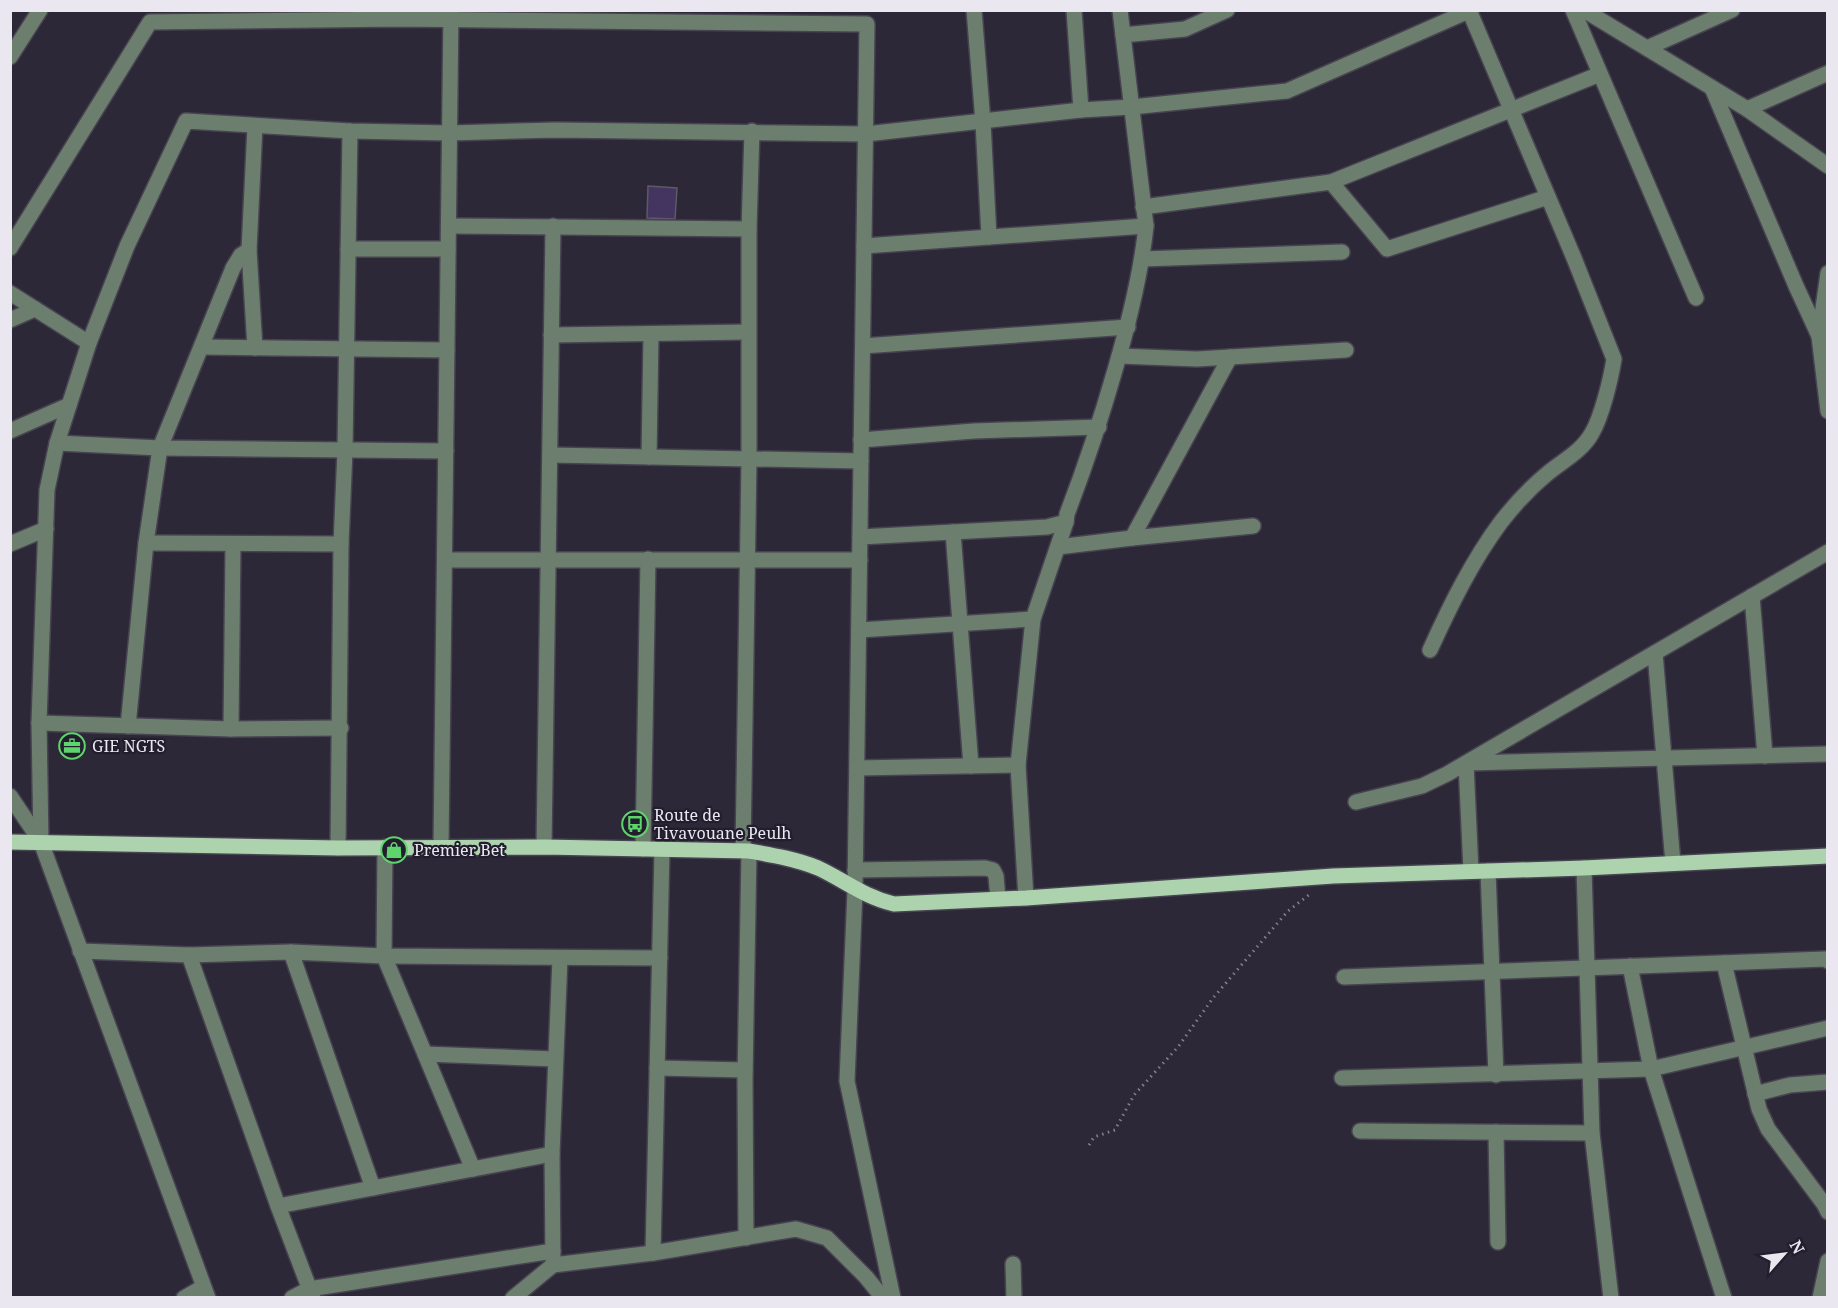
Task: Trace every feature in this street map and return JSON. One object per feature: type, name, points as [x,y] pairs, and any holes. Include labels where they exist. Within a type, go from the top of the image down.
[{"type":"main road","points":[[10,842],[338,848],[544,847],[746,851],[785,858],[817,868],[855,890],[894,904],[1026,898],[1333,876],[1584,868],[1827,856]]},
{"type":"street","points":[[10,57],[40,10]]},
{"type":"street","points":[[974,10],[989,237]]},
{"type":"street","points":[[1074,10],[1081,110]]},
{"type":"street","points":[[1026,898],[1018,765],[1033,620],[1067,514],[1099,427],[1128,327],[1142,260],[1146,226],[1120,10]]},
{"type":"street","points":[[1123,35],[1185,29],[1227,10]]},
{"type":"street","points":[[1573,10],[1696,298]]},
{"type":"street","points":[[1584,10],[1747,109],[1827,166]]},
{"type":"street","points":[[1647,48],[1732,10]]},
{"type":"street","points":[[41,842],[39,723],[47,490],[57,443],[89,342],[126,246],[186,122],[350,131],[450,133],[555,130],[866,134],[1081,110],[1287,91],[1470,11],[1614,358],[1612,373],[1592,433],[1573,455],[1533,486],[1500,524],[1461,586],[1430,650]]},
{"type":"street","points":[[441,847],[451,15]]},
{"type":"street","points":[[10,248],[150,22],[451,15],[867,24],[855,890],[847,1081],[893,1298]]},
{"type":"street","points":[[1747,109],[1827,73]]},
{"type":"street","points":[[1143,207],[1331,182],[1600,74]]},
{"type":"street","points":[[1712,88],[1819,336]]},
{"type":"street","points":[[255,126],[249,250],[255,348]]},
{"type":"street","points":[[338,848],[341,728],[341,544],[345,450],[350,131]]},
{"type":"street","points":[[746,1238],[748,332],[752,131]]},
{"type":"street","points":[[1331,182],[1387,249],[1548,197]]},
{"type":"street","points":[[449,226],[749,229]]},
{"type":"street","points":[[544,847],[553,226]]},
{"type":"street","points":[[864,246],[1146,226]]},
{"type":"street","points":[[348,249],[448,249]]},
{"type":"street","points":[[128,726],[146,543],[160,448],[233,268],[241,255],[249,250]]},
{"type":"street","points":[[1142,260],[1342,252]]},
{"type":"street","points":[[1827,273],[1819,336],[1827,411]]},
{"type":"street","points":[[10,293],[89,342]]},
{"type":"street","points":[[10,320],[36,309]]},
{"type":"street","points":[[863,346],[1128,327]]},
{"type":"street","points":[[552,334],[748,332]]},
{"type":"street","points":[[650,457],[651,334]]},
{"type":"street","points":[[202,347],[447,350]]},
{"type":"street","points":[[1119,356],[1197,359],[1346,350]]},
{"type":"street","points":[[1132,538],[1230,357]]},
{"type":"street","points":[[10,431],[69,405]]},
{"type":"street","points":[[861,440],[974,430],[1099,427]]},
{"type":"street","points":[[57,443],[160,448],[446,451]]},
{"type":"street","points":[[550,455],[861,461]]},
{"type":"street","points":[[860,537],[1047,527],[1066,522]]},
{"type":"street","points":[[1058,547],[1253,526]]},
{"type":"street","points":[[10,544],[46,529]]},
{"type":"street","points":[[953,532],[971,766]]},
{"type":"street","points":[[146,543],[341,544]]},
{"type":"street","points":[[231,729],[233,544]]},
{"type":"street","points":[[1356,802],[1422,786],[1466,763],[1827,552]]},
{"type":"street","points":[[445,560],[860,560]]},
{"type":"street","points":[[643,849],[648,560]]},
{"type":"street","points":[[1752,596],[1766,756]]},
{"type":"street","points":[[858,630],[1033,620]]},
{"type":"street","points":[[1655,653],[1673,863]]},
{"type":"street","points":[[39,723],[231,729],[341,728]]},
{"type":"street","points":[[1466,763],[1827,754]]},
{"type":"street","points":[[1466,763],[1472,871]]},
{"type":"street","points":[[857,768],[1018,765]]},
{"type":"street","points":[[10,796],[41,842],[205,1292],[184,1298]]},
{"type":"street","points":[[385,847],[384,956],[473,1169]]},
{"type":"street","points":[[653,1253],[662,850]]},
{"type":"street","points":[[855,870],[985,868],[993,870],[996,876],[998,899]]},
{"type":"street","points":[[1584,868],[1592,1133],[1611,1298]]},
{"type":"street","points":[[1488,871],[1496,1075]]},
{"type":"street","points":[[80,951],[189,955],[291,952],[384,956],[660,958]]},
{"type":"street","points":[[291,952],[373,1188]]},
{"type":"street","points":[[189,955],[311,1293]]},
{"type":"street","points":[[513,1298],[553,1258],[552,1154],[560,958]]},
{"type":"street","points":[[1344,977],[1825,959],[1827,961]]},
{"type":"street","points":[[1724,963],[1759,1109],[1768,1129],[1824,1203],[1827,1211]]},
{"type":"street","points":[[1630,966],[1651,1069],[1724,1298]]},
{"type":"street","points":[[1342,1078],[1651,1069],[1745,1049],[1827,1028]]},
{"type":"street","points":[[425,1054],[555,1059]]},
{"type":"street","points":[[657,1068],[745,1070]]},
{"type":"street","points":[[1755,1094],[1790,1085],[1827,1082]]},
{"type":"street","points":[[1360,1131],[1592,1133]]},
{"type":"street","points":[[1496,1132],[1498,1242]]},
{"type":"street","points":[[278,1206],[552,1154]]},
{"type":"street","points":[[292,1298],[311,1293],[553,1258],[653,1253],[796,1229],[827,1238],[866,1277],[883,1298]]},
{"type":"street","points":[[1820,1298],[1827,1261]]},
{"type":"street","points":[[1013,1264],[1014,1298]]},
{"type":"path","points":[[1089,1145],[1094,1137],[1115,1130],[1134,1095],[1178,1047],[1213,998],[1288,911],[1333,876]]},
{"type":"building","points":[[648,186],[677,188],[675,219],[647,218]]},
{"type":"place","name":"GIE NGTS","points":[[72,746]]},
{"type":"place","name":"Route de Tivavouane Peulh","points":[[635,824]]},
{"type":"place","name":"Premier Bet","points":[[394,850]]}]
